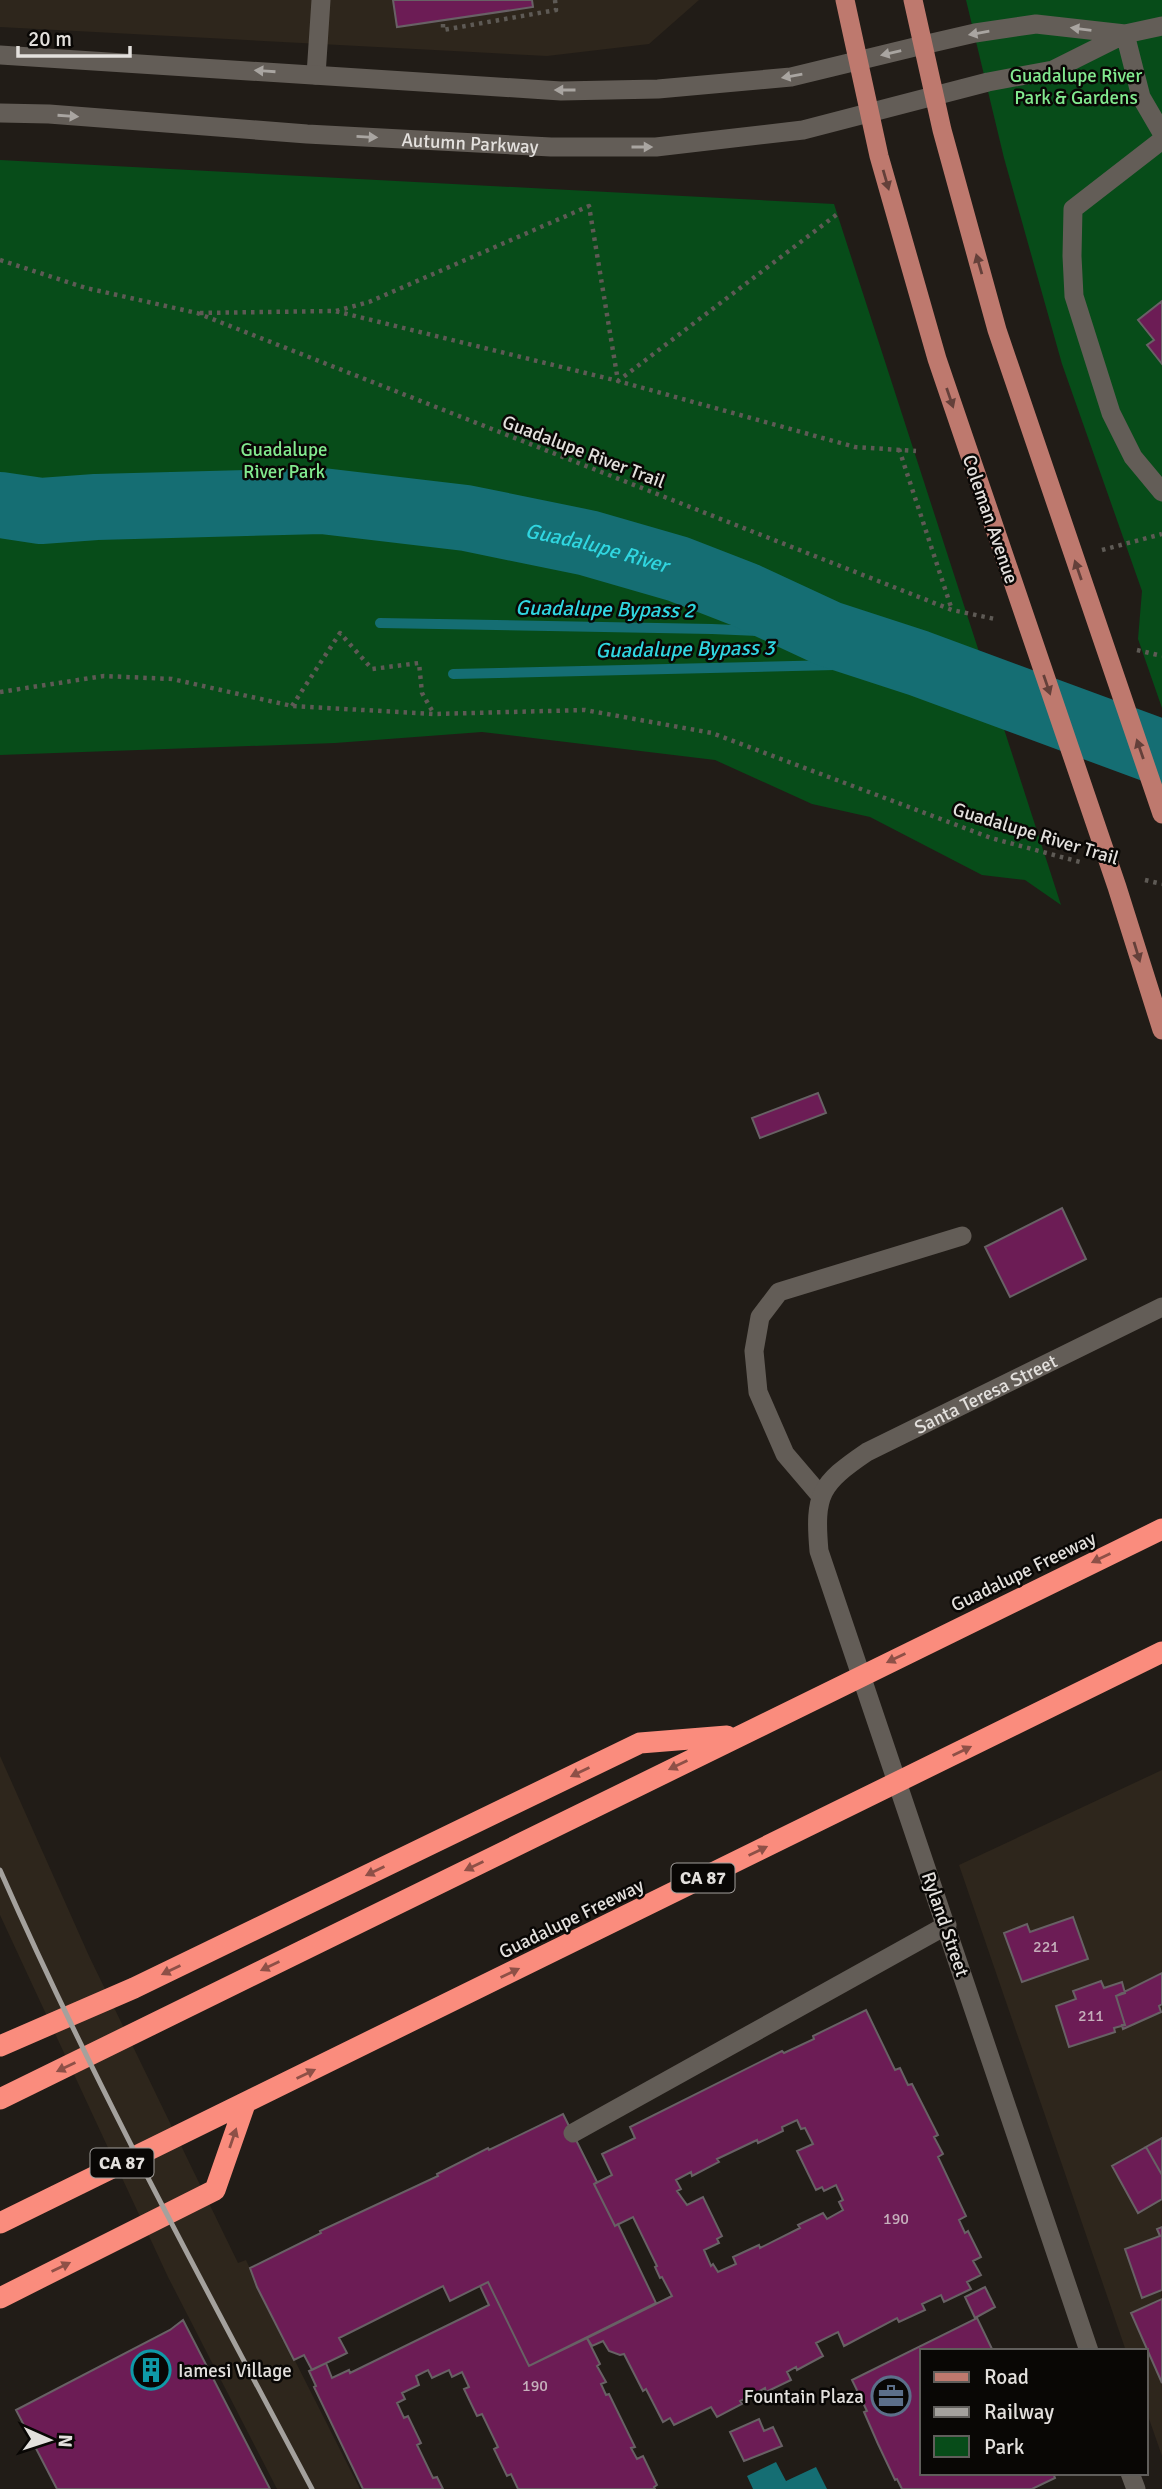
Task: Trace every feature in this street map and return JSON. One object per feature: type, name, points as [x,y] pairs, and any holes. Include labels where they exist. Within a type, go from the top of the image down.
[{"type":"highway","name":"Guadalupe Freeway","points":[[0,2099],[1162,1528]]},
{"type":"highway","name":"Guadalupe Freeway","points":[[0,2223],[1162,1652]]},
{"type":"highway","points":[[0,2046],[134,1988],[640,1743],[739,1735]]},
{"type":"highway","points":[[0,2298],[215,2190],[244,2104]]},
{"type":"main road","points":[[316,75],[321,0]]},
{"type":"main road","name":"Coleman Avenue","points":[[845,0],[879,156],[937,359],[1117,887],[1162,1030]]},
{"type":"main road","points":[[913,0],[934,96],[997,330],[1162,814]]},
{"type":"main road","points":[[0,55],[561,91],[658,89],[791,77],[975,33],[1036,24],[1125,34],[1162,26]]},
{"type":"main road","points":[[1125,34],[1141,97],[1162,133]]},
{"type":"main road","name":"Autumn Parkway","points":[[0,113],[551,147],[656,146],[803,130],[870,114],[988,82],[1053,70],[1125,34]]},
{"type":"main road","points":[[1162,140],[1073,209],[1072,256],[1074,296],[1111,413],[1133,457],[1162,492]]},
{"type":"main road","points":[[820,1495],[785,1454],[758,1392],[754,1351],[760,1317],[779,1292],[962,1236]]},
{"type":"main road","name":"Santa Teresa Street","points":[[820,1495],[842,1469],[867,1452],[1162,1307]]},
{"type":"main road","name":"Ryland Street","points":[[820,1495],[816,1519],[819,1551],[1088,2349]]},
{"type":"main road","points":[[573,2133],[947,1925]]},
{"type":"path","points":[[443,24],[443,30],[556,10],[555,0]]},
{"type":"path","points":[[197,313],[335,311],[369,302],[589,206],[618,381]]},
{"type":"path","points":[[618,381],[840,212]]},
{"type":"path","name":"Guadalupe River Trail","points":[[0,260],[86,288],[197,313],[952,610],[1004,621]]},
{"type":"path","points":[[335,311],[618,381],[855,447],[916,451]]},
{"type":"path","points":[[900,449],[952,610]]},
{"type":"path","points":[[1074,559],[1131,540],[1162,534]]},
{"type":"path","points":[[292,706],[340,633],[372,669],[419,663],[422,693],[435,715]]},
{"type":"path","points":[[1136,650],[1162,656]]},
{"type":"path","name":"Guadalupe River Trail","points":[[0,692],[104,676],[172,679],[292,706],[435,715],[586,710],[712,733],[991,838],[1083,863]]},
{"type":"path","name":"Guadalupe River Trail","points":[[1136,877],[1162,884]]},
{"type":"shaded area","points":[[0,0],[699,0],[649,44],[547,56],[0,27]]},
{"type":"shaded area","points":[[0,1756],[89,1956],[238,2263],[246,2260],[283,2341],[360,2489],[277,2489],[168,2277],[0,1915]]},
{"type":"shaded area","points":[[1162,1770],[1162,2456],[1148,2416],[1148,2349],[1125,2349],[959,1865]]},
{"type":"green space","name":"Guadalupe River Park & Gardens","points":[[966,0],[1162,0],[1162,708],[1138,639],[1142,591],[1062,364],[1004,158]]},
{"type":"green space","name":"Guadalupe River Park","points":[[0,160],[834,204],[1061,905],[1025,880],[982,875],[870,817],[812,804],[715,760],[482,732],[335,743],[0,755]]},
{"type":"water","points":[[776,2462],[786,2481],[816,2467],[827,2489],[753,2489],[747,2476]]},
{"type":"building","points":[[393,0],[532,0],[533,7],[397,27]]},
{"type":"building","points":[[1162,301],[1162,364],[1147,345],[1154,340],[1138,320]]},
{"type":"building","points":[[818,1093],[826,1113],[760,1138],[752,1118]]},
{"type":"building","points":[[1062,1208],[1086,1259],[1010,1297],[985,1247]]},
{"type":"building","points":[[1073,1917],[1088,1959],[1022,1982],[1004,1933],[1027,1924],[1030,1932]]},
{"type":"building","points":[[1162,1973],[1162,2004],[1159,2006],[1161,2012],[1123,2029],[1122,2025],[1125,2025],[1116,1996]]},
{"type":"building","points":[[1101,1981],[1104,1988],[1122,1982],[1125,1993],[1116,1996],[1125,2025],[1114,2028],[1115,2032],[1069,2047],[1056,2006],[1076,1999],[1073,1991]]},
{"type":"building","points":[[866,2010],[895,2070],[900,2068],[908,2085],[912,2084],[938,2135],[934,2137],[943,2154],[938,2157],[966,2216],[959,2220],[965,2233],[968,2231],[981,2257],[973,2261],[981,2275],[967,2282],[971,2289],[944,2302],[941,2295],[922,2304],[925,2310],[899,2322],[897,2318],[844,2346],[838,2332],[816,2343],[823,2356],[797,2370],[796,2367],[787,2372],[791,2380],[766,2392],[765,2388],[717,2417],[711,2407],[674,2425],[670,2418],[663,2422],[624,2354],[609,2351],[603,2341],[592,2346],[587,2338],[672,2296],[662,2277],[660,2278],[655,2267],[657,2266],[633,2217],[615,2226],[594,2184],[612,2175],[602,2154],[635,2138],[630,2127],[782,2051],[784,2053],[814,2039],[813,2036]],"holes":[[[797,2120],[801,2129],[805,2128],[813,2144],[797,2151],[816,2190],[822,2187],[824,2191],[836,2185],[843,2200],[839,2202],[843,2210],[827,2219],[823,2213],[760,2248],[759,2245],[733,2257],[736,2264],[718,2272],[713,2264],[711,2266],[704,2250],[719,2243],[717,2239],[722,2236],[703,2197],[687,2205],[677,2191],[681,2189],[676,2180],[691,2172],[692,2176],[719,2162],[717,2159],[783,2131],[782,2127]]]},
{"type":"building","points":[[563,2114],[597,2182],[594,2184],[615,2226],[618,2224],[656,2303],[529,2366],[488,2282],[450,2301],[443,2286],[339,2338],[347,2353],[312,2370],[304,2355],[294,2360],[250,2268],[321,2233],[320,2231],[438,2176],[437,2174],[488,2148],[489,2150]]},
{"type":"building","points":[[1162,2138],[1162,2175],[1146,2147],[1144,2148]]},
{"type":"building","points":[[1146,2147],[1162,2175],[1162,2199],[1138,2213],[1112,2166]]},
{"type":"building","points":[[1162,2227],[1162,2290],[1142,2298],[1125,2249],[1160,2236],[1157,2229]]},
{"type":"building","points":[[488,2282],[529,2366],[587,2338],[606,2382],[601,2384],[606,2395],[609,2394],[635,2447],[631,2448],[637,2459],[643,2456],[657,2485],[655,2489],[518,2489],[511,2474],[507,2476],[494,2449],[498,2447],[482,2414],[477,2416],[464,2389],[469,2387],[462,2372],[452,2377],[449,2370],[432,2378],[428,2370],[416,2376],[419,2385],[402,2393],[405,2399],[397,2403],[404,2418],[408,2416],[421,2443],[417,2445],[433,2478],[437,2477],[443,2489],[363,2489],[314,2387],[316,2386],[309,2371],[326,2363],[332,2378],[349,2370],[350,2373],[489,2305],[480,2286]]},
{"type":"building","points":[[985,2287],[995,2307],[975,2318],[965,2297]]},
{"type":"building","points":[[1162,2299],[1162,2383],[1148,2349],[1131,2313]]},
{"type":"building","name":"Fountain Plaza","points":[[977,2318],[992,2349],[920,2349],[920,2475],[1054,2475],[1055,2478],[1032,2489],[902,2489],[878,2444],[864,2412],[867,2411],[852,2380]]},
{"type":"building","name":"Iamesi Village","points":[[183,2320],[270,2489],[57,2489],[16,2410],[170,2330]]},
{"type":"building","points":[[759,2419],[764,2431],[773,2427],[782,2446],[744,2461],[730,2432]]},
{"type":"waterway","name":"Guadalupe River","points":[[0,505],[41,511],[322,501],[466,518],[588,543],[678,569],[745,595],[829,634],[918,663],[1162,753]]},
{"type":"waterway","name":"Guadalupe Bypass 2","points":[[380,623],[712,629],[829,634]]},
{"type":"waterway","name":"Guadalupe Bypass 3","points":[[453,674],[918,663]]},
{"type":"railway","points":[[0,1870],[111,2105],[312,2489]]},
{"type":"place","name":"Iamesi Village","points":[[151,2370]]},
{"type":"place","name":"Fountain Plaza","points":[[891,2396]]}]
